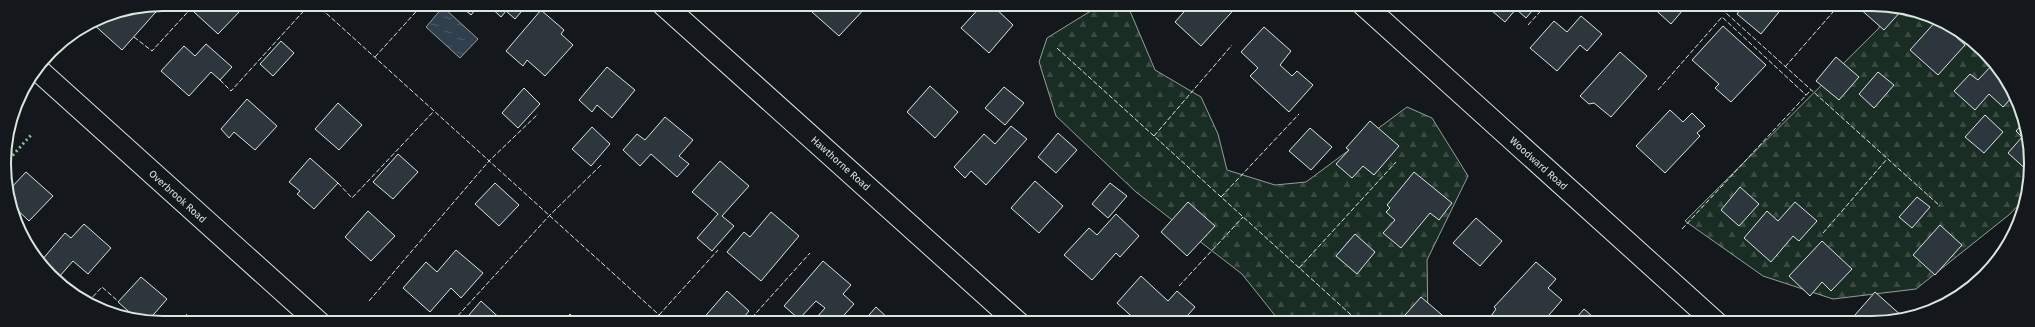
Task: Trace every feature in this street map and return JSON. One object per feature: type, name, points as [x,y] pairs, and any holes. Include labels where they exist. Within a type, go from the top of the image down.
[{"type":"street","name":"Hawthorne Road","points":[[672,11],[1010,316]]},
{"type":"street","name":"Woodward Road","points":[[1371,11],[1708,316]]},
{"type":"street","name":"Overbrook Road","points":[[41,73],[311,316]]},
{"type":"green space","points":[[1091,11],[1130,11],[1155,70],[1201,97],[1218,134],[1227,170],[1275,185],[1306,182],[1407,107],[1432,118],[1468,176],[1427,260],[1428,316],[1275,316],[1242,274],[1136,192],[1056,116],[1039,62],[1047,38]]},
{"type":"green space","points":[[1883,11],[1921,19],[1948,31],[1972,49],[1986,63],[2004,87],[2016,114],[2023,144],[2023,183],[2018,205],[2010,214],[1916,289],[1833,299],[1763,276],[1685,221],[1879,28]]},
{"type":"water","points":[[440,11],[447,11],[478,39],[460,58],[426,27]]},
{"type":"building","points":[[157,11],[122,50],[96,27],[124,16]]},
{"type":"building","points":[[195,11],[240,11],[218,34],[194,12]]},
{"type":"building","points":[[466,11],[474,11],[471,15]]},
{"type":"building","points":[[495,11],[506,11],[501,17]]},
{"type":"building","points":[[506,11],[522,11],[515,19]]},
{"type":"building","points":[[540,11],[542,11],[564,30],[561,34],[573,45],[545,76],[527,60],[523,66],[506,51]]},
{"type":"building","points":[[811,11],[862,11],[839,36]]},
{"type":"building","points":[[977,11],[998,11],[1013,25],[989,53],[961,28]]},
{"type":"building","points":[[1185,11],[1233,11],[1201,46],[1175,22]]},
{"type":"building","points":[[1492,11],[1514,11],[1505,22]]},
{"type":"building","points":[[1518,11],[1532,11],[1526,18]]},
{"type":"building","points":[[1657,11],[1682,11],[1671,24]]},
{"type":"building","points":[[1739,11],[1780,11],[1761,34],[1737,14]]},
{"type":"building","points":[[1863,11],[1881,11],[1899,14],[1884,30]]},
{"type":"building","points":[[1581,16],[1602,34],[1587,51],[1580,45],[1557,71],[1530,48],[1554,21],[1567,32]]},
{"type":"building","points":[[1933,24],[1948,31],[1965,45],[1938,75],[1910,50]]},
{"type":"building","points":[[1723,26],[1766,65],[1731,102],[1715,88],[1719,84],[1692,60]]},
{"type":"building","points":[[1264,27],[1291,51],[1280,65],[1292,76],[1297,71],[1313,85],[1289,112],[1250,76],[1258,68],[1241,52]]},
{"type":"building","points":[[281,41],[294,53],[273,76],[260,64]]},
{"type":"building","points":[[206,44],[232,67],[220,80],[211,72],[189,96],[161,71],[184,46],[195,56]]},
{"type":"building","points":[[1620,52],[1647,76],[1611,117],[1594,103],[1589,104],[1580,96]]},
{"type":"building","points":[[1836,57],[1859,77],[1839,100],[1816,81]]},
{"type":"building","points":[[607,67],[635,90],[612,118],[597,105],[592,112],[579,100]]},
{"type":"building","points":[[1990,68],[2004,87],[2010,100],[2003,107],[1989,94],[1975,110],[1954,91],[1970,74],[1978,80]]},
{"type":"building","points":[[1878,72],[1894,85],[1874,108],[1859,94]]},
{"type":"building","points":[[930,86],[958,112],[935,138],[907,112]]},
{"type":"building","points":[[1004,87],[1024,103],[1005,125],[985,108]]},
{"type":"building","points":[[524,88],[540,104],[518,128],[502,113]]},
{"type":"building","points":[[247,99],[277,126],[255,150],[234,132],[229,138],[221,129]]},
{"type":"building","points":[[338,103],[362,125],[339,150],[315,129]]},
{"type":"building","points":[[1670,110],[1683,122],[1692,113],[1705,126],[1697,133],[1700,136],[1665,173],[1636,146]]},
{"type":"building","points":[[1985,115],[2003,132],[1984,153],[1965,137]]},
{"type":"building","points":[[665,117],[693,140],[679,156],[689,164],[677,177],[651,154],[640,166],[623,150],[637,134],[645,140]]},
{"type":"building","points":[[1370,121],[1399,146],[1374,175],[1363,166],[1352,178],[1336,164],[1349,150],[1346,148]]},
{"type":"building","points":[[1011,126],[1027,139],[986,185],[971,171],[965,178],[954,167],[984,134],[995,144]]},
{"type":"building","points":[[592,127],[610,144],[591,166],[572,149]]},
{"type":"building","points":[[2020,127],[2022,136],[2016,131]]},
{"type":"building","points":[[1310,128],[1332,147],[1311,170],[1289,151]]},
{"type":"building","points":[[1058,133],[1077,150],[1056,173],[1038,157]]},
{"type":"building","points":[[2022,137],[2024,168],[2008,153]]},
{"type":"building","points":[[398,154],[418,172],[393,199],[373,182]]},
{"type":"building","points":[[310,158],[338,183],[314,209],[297,194],[300,191],[289,182]]},
{"type":"building","points":[[720,161],[749,186],[722,216],[734,226],[712,251],[697,238],[718,214],[692,192]]},
{"type":"building","points":[[26,172],[53,196],[29,221],[18,211],[13,186]]},
{"type":"building","points":[[1414,172],[1452,203],[1439,220],[1430,213],[1401,248],[1383,233],[1395,220],[1386,212],[1390,208],[1387,205]]},
{"type":"building","points":[[1035,181],[1063,206],[1039,233],[1011,208]]},
{"type":"building","points":[[495,183],[519,205],[499,226],[475,204]]},
{"type":"building","points":[[1110,183],[1127,196],[1108,218],[1092,204]]},
{"type":"building","points":[[1740,187],[1759,204],[1739,226],[1721,210]]},
{"type":"building","points":[[1917,197],[1930,207],[1912,228],[1899,217]]},
{"type":"building","points":[[1188,202],[1215,226],[1187,256],[1161,232]]},
{"type":"building","points":[[1795,202],[1817,221],[1799,241],[1793,236],[1771,262],[1744,238],[1767,211],[1778,221]]},
{"type":"building","points":[[368,211],[395,236],[371,261],[345,237]]},
{"type":"building","points":[[771,212],[799,236],[761,281],[727,252],[744,232],[750,237]]},
{"type":"building","points":[[1116,214],[1139,236],[1120,257],[1116,253],[1092,280],[1064,255],[1089,228],[1097,235]]},
{"type":"building","points":[[1476,218],[1502,241],[1480,266],[1453,243]]},
{"type":"building","points":[[84,224],[111,248],[88,274],[73,261],[60,275],[44,257],[65,233],[71,238]]},
{"type":"building","points":[[1940,225],[1962,245],[1935,275],[1913,255]]},
{"type":"building","points":[[1355,234],[1375,252],[1357,274],[1336,256]]},
{"type":"building","points":[[1822,241],[1852,269],[1831,291],[1822,282],[1810,296],[1789,276]]},
{"type":"building","points":[[456,250],[483,273],[461,298],[451,288],[430,312],[403,288],[426,262],[437,272]]},
{"type":"building","points":[[823,261],[851,285],[843,294],[854,304],[843,316],[818,316],[825,308],[816,301],[802,316],[796,316],[784,306]]},
{"type":"building","points":[[1536,262],[1556,279],[1548,288],[1562,300],[1548,316],[1491,316],[1496,309],[1494,307]]},
{"type":"building","points":[[1141,276],[1168,301],[1177,291],[1195,307],[1187,316],[1131,316],[1117,303]]},
{"type":"building","points":[[141,277],[167,299],[152,316],[129,312],[118,302]]},
{"type":"building","points":[[727,291],[749,311],[745,316],[705,316]]},
{"type":"building","points":[[1875,292],[1899,313],[1881,316],[1854,316]]},
{"type":"building","points":[[1421,297],[1443,316],[1404,316]]},
{"type":"building","points":[[481,301],[497,316],[468,316]]},
{"type":"building","points":[[876,307],[886,316],[868,316]]},
{"type":"building","points":[[1584,309],[1592,316],[1578,316]]},
{"type":"hedge","points":[[11,157],[31,135]]},
{"type":"fence","points":[[134,37],[152,51],[189,11]]},
{"type":"fence","points":[[220,80],[231,91],[304,11]]},
{"type":"fence","points":[[324,11],[660,316]]},
{"type":"fence","points":[[375,57],[417,11]]},
{"type":"fence","points":[[1528,25],[1541,11]]},
{"type":"fence","points":[[1724,11],[1940,206]]},
{"type":"fence","points":[[1785,67],[1834,11]]},
{"type":"fence","points":[[1658,90],[1722,17],[1806,95]]},
{"type":"fence","points":[[1154,136],[1232,45]]},
{"type":"fence","points":[[1057,48],[1352,316]]},
{"type":"fence","points":[[1682,229],[1811,90]]},
{"type":"fence","points":[[338,183],[352,198],[434,111]]},
{"type":"fence","points":[[369,301],[489,161],[538,114]]},
{"type":"fence","points":[[1221,197],[1299,114]]},
{"type":"fence","points":[[1823,233],[1887,159]]},
{"type":"fence","points":[[1299,268],[1396,162]]},
{"type":"fence","points":[[458,316],[549,216],[601,165]]},
{"type":"fence","points":[[1179,286],[1243,217]]},
{"type":"fence","points":[[659,315],[718,250]]},
{"type":"fence","points":[[753,316],[810,253]]},
{"type":"fence","points":[[92,298],[102,287],[119,302]]}]
